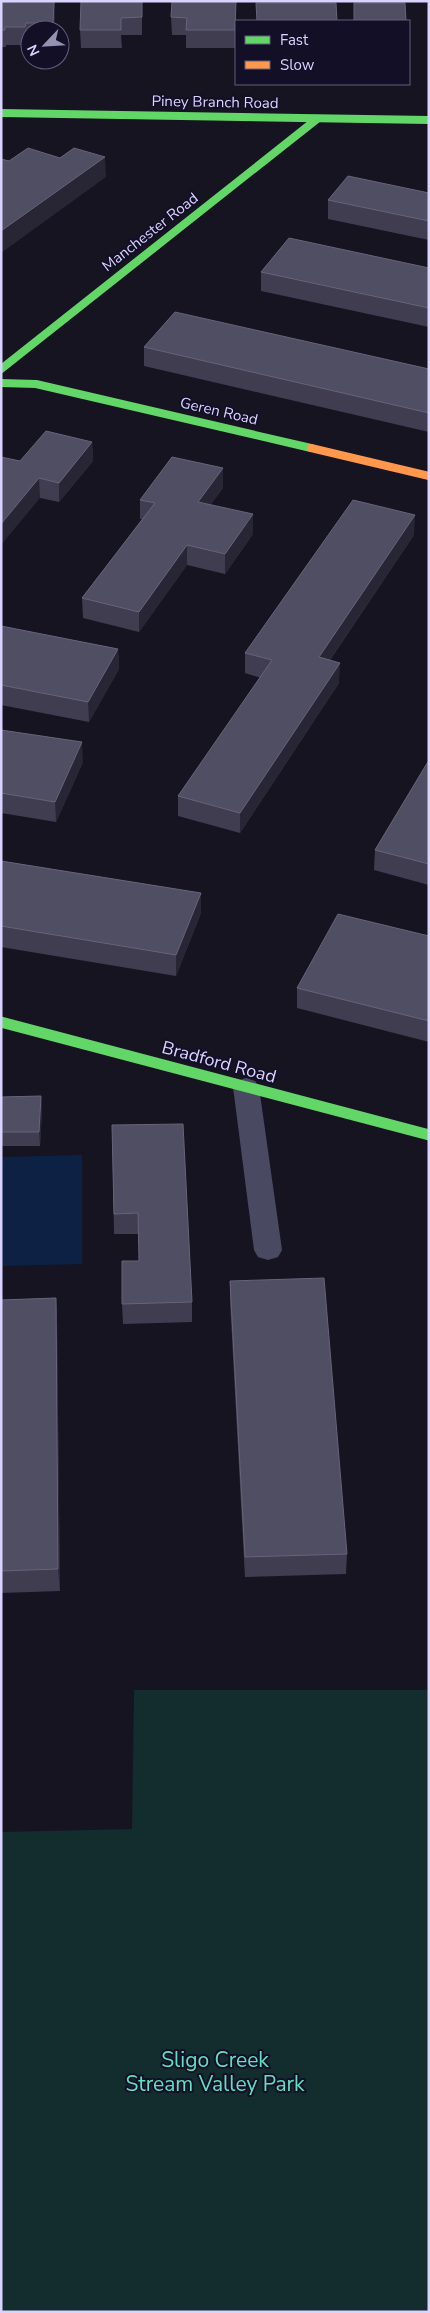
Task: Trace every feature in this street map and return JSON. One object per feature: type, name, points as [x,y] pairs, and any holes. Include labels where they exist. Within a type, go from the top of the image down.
[{"type":"street","name":"Piney Branch Road","points":[[1,113],[429,120]]},
{"type":"street","name":"Manchester Road","points":[[1,369],[317,119]]},
{"type":"street","name":"Geren Road","points":[[1,383],[36,384],[429,476]]},
{"type":"street","name":"Bradford Road","points":[[1,1022],[429,1135]]},
{"type":"lane","points":[[246,1087],[268,1250]]},
{"type":"green space","name":"Sligo Creek Stream Valley Park","points":[[134,1690],[429,1690],[429,2312],[1,2312],[1,1832],[132,1829]]},
{"type":"water","points":[[82,1155],[82,1264],[1,1266],[1,1157]]},
{"type":"building","points":[[54,1],[53,20],[20,20],[20,27],[5,27],[5,30],[1,30],[1,2]]},
{"type":"building","points":[[81,1],[142,1],[142,17],[121,18],[121,30],[80,30]]},
{"type":"building","points":[[172,1],[236,1],[235,30],[186,30],[187,18],[171,17]]},
{"type":"building","points":[[256,3],[336,3],[337,20],[257,20]]},
{"type":"building","points":[[354,3],[405,3],[406,20],[354,20]]},
{"type":"building","points":[[28,148],[60,158],[74,148],[105,157],[1,231],[1,159],[9,161]]},
{"type":"building","points":[[348,176],[429,193],[429,221],[328,200]]},
{"type":"building","points":[[289,238],[429,268],[429,308],[261,272]]},
{"type":"building","points":[[175,312],[429,369],[429,413],[144,347]]},
{"type":"building","points":[[46,431],[92,442],[59,483],[39,478],[1,524],[1,457],[20,461]]},
{"type":"building","points":[[172,457],[223,468],[198,502],[253,514],[225,554],[187,545],[139,612],[82,598],[155,503],[140,500]]},
{"type":"building","points":[[353,500],[415,515],[319,657],[340,663],[240,813],[178,796],[272,660],[245,653]]},
{"type":"building","points":[[1,626],[118,649],[88,702],[1,685]]},
{"type":"building","points":[[1,730],[82,742],[55,802],[1,793]]},
{"type":"building","points":[[429,760],[429,864],[375,850]]},
{"type":"building","points":[[1,861],[201,893],[176,955],[1,926]]},
{"type":"building","points":[[338,914],[429,936],[429,1021],[297,988]]},
{"type":"building","points":[[41,1096],[39,1132],[1,1132],[1,1097]]},
{"type":"building","points":[[183,1124],[192,1302],[122,1304],[122,1261],[139,1261],[138,1213],[114,1214],[112,1125]]},
{"type":"building","points":[[324,1278],[347,1554],[245,1557],[230,1281]]},
{"type":"building","points":[[56,1298],[58,1569],[1,1571],[1,1300]]},
{"type":"traffic: fast","points":[[1,113],[429,120]]},
{"type":"traffic: fast","points":[[1,369],[317,119]]},
{"type":"traffic: fast","points":[[1,383],[36,384],[311,448]]},
{"type":"traffic: fast","points":[[1,1022],[429,1135]]},
{"type":"traffic: slow","points":[[311,448],[429,476]]}]
